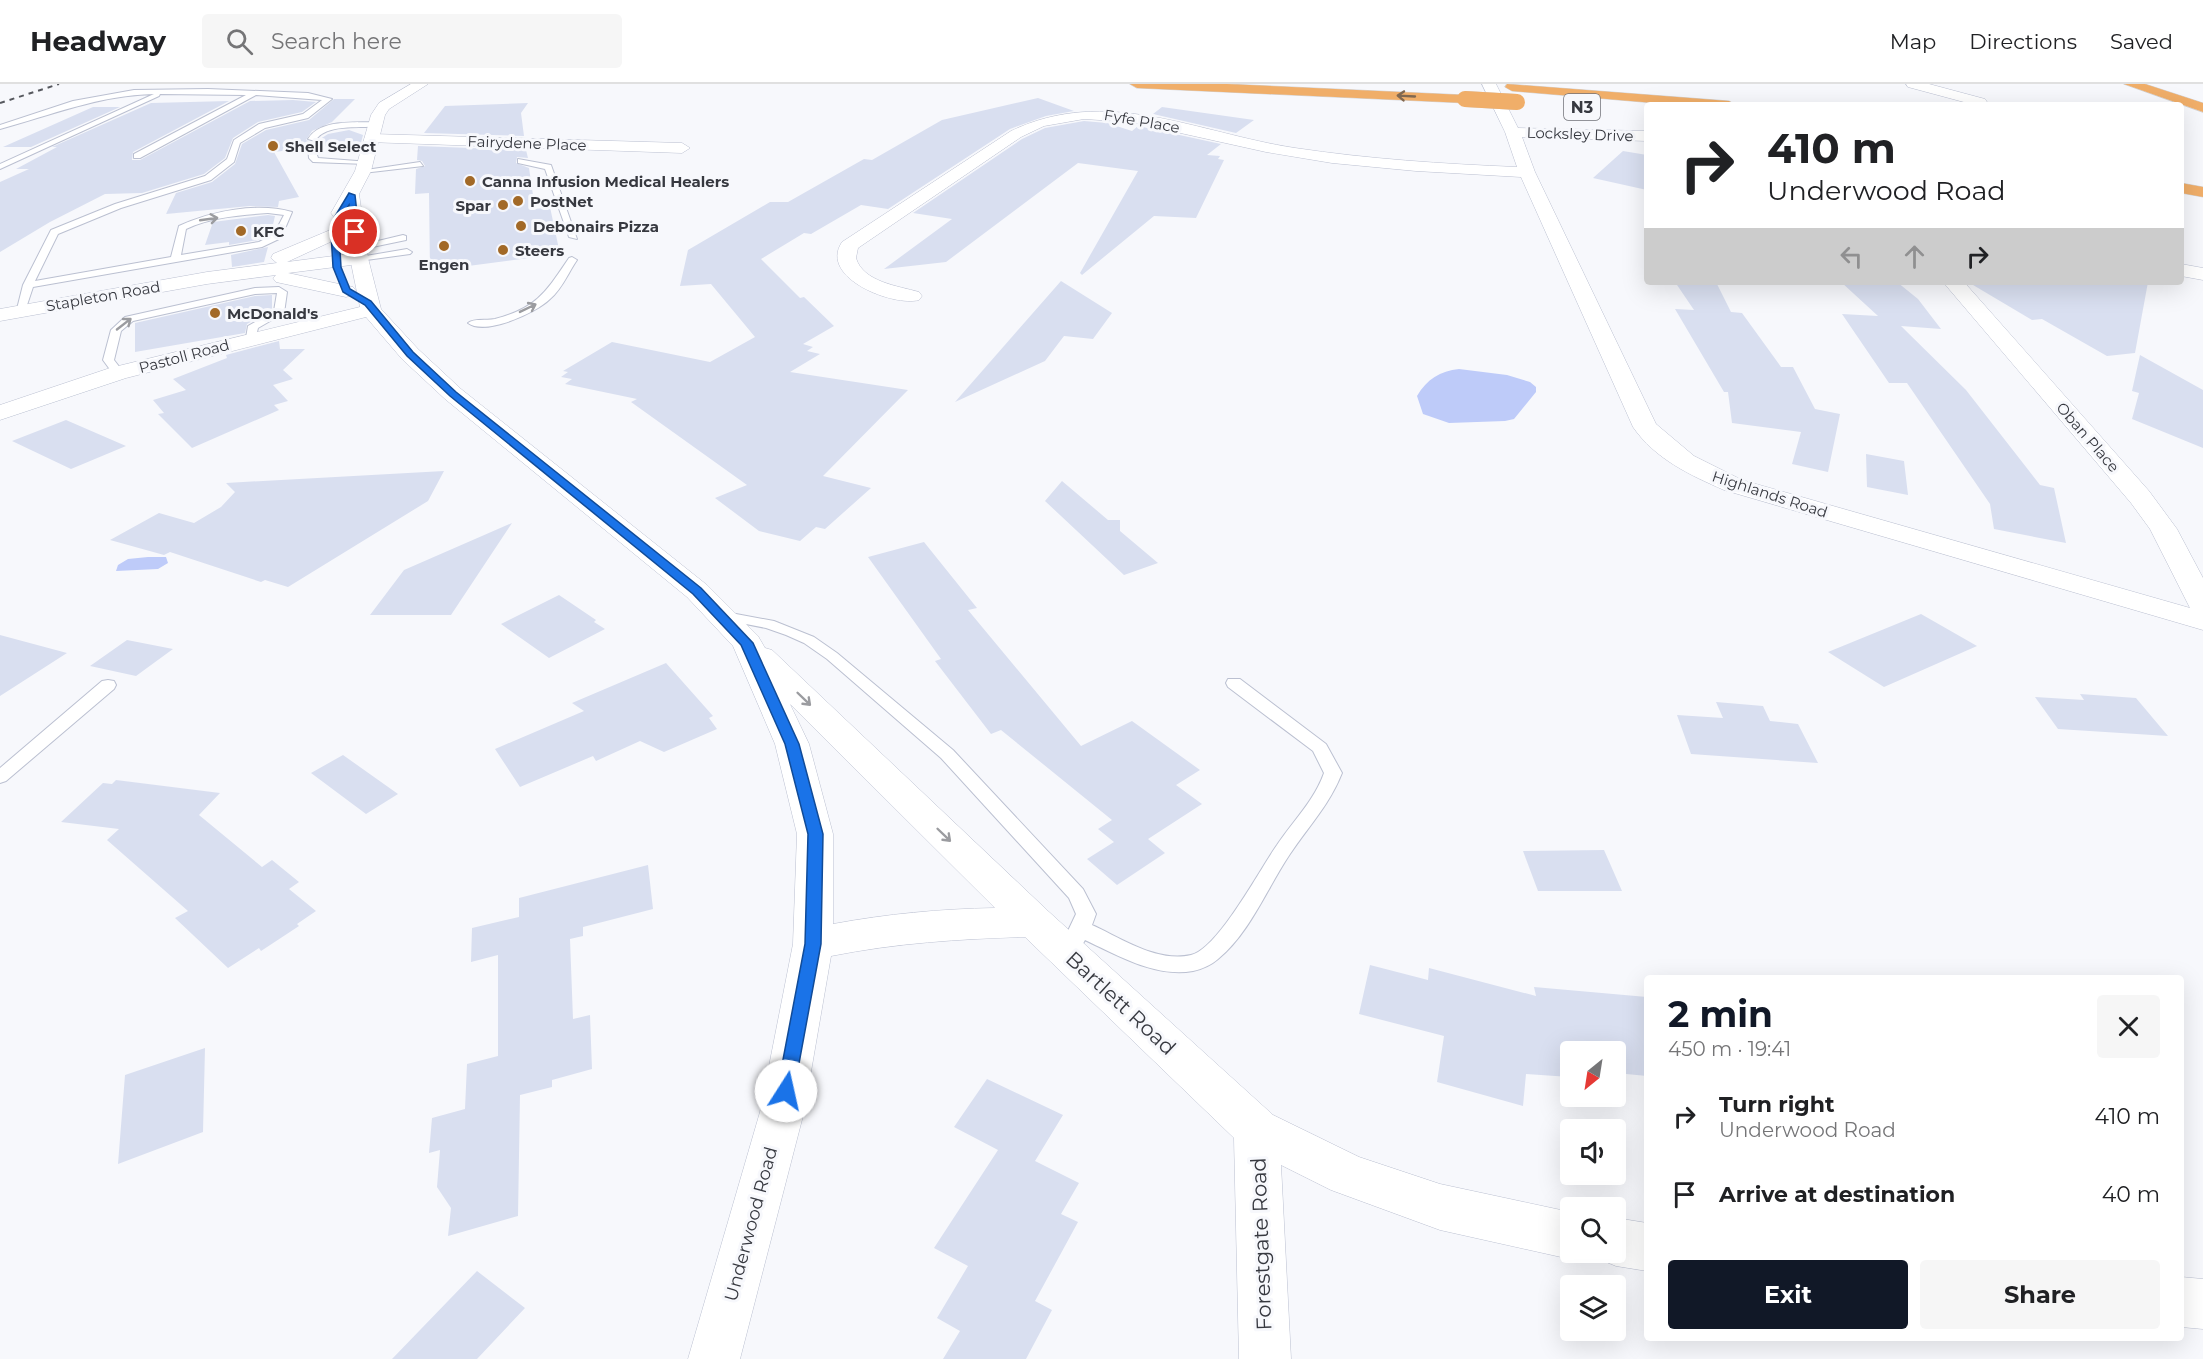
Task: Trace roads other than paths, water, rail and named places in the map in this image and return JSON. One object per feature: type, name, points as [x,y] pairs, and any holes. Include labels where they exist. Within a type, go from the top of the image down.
[{"type":"highway","name":"N3","points":[[1137,84],[1465,99],[1644,112]]},
{"type":"highway","points":[[2167,84],[2203,96]]},
{"type":"highway","name":"N3","points":[[1477,85],[1695,102]]},
{"type":"highway","points":[[2123,86],[2158,102]]},
{"type":"highway","points":[[2123,86],[2181,102]]},
{"type":"highway","points":[[2184,103],[2203,108]]},
{"type":"highway","points":[[2184,111],[2203,118]]},
{"type":"highway","points":[[2184,189],[2203,192]]},
{"type":"street","points":[[346,291],[336,249],[338,218],[364,166],[373,132],[384,106],[421,84]]},
{"type":"street","points":[[1914,84],[1980,102]]},
{"type":"street","name":"Highlands Road","points":[[1500,85],[1527,172],[1646,428],[1661,447],[1689,466],[1732,485],[2203,621]]},
{"type":"street","name":"Fyfe Place","points":[[912,296],[871,284],[856,275],[847,267],[844,256],[849,246],[1016,134],[1055,117],[1089,114],[1119,115],[1305,154],[1385,164],[1527,172]]},
{"type":"street","name":"Fairydene Place","points":[[373,132],[682,148]]},
{"type":"street","name":"Locksley Drive","points":[[1514,132],[1644,136]]},
{"type":"street","points":[[351,195],[358,253],[370,306]]},
{"type":"street","points":[[240,271],[294,253],[336,249]]},
{"type":"street","name":"Stapleton Road","points":[[0,315],[207,278],[336,249],[358,253]]},
{"type":"street","name":"Underwood Road","points":[[240,271],[346,291],[370,306],[410,354],[453,394],[697,591],[734,629],[792,744],[815,834],[813,944],[782,1112],[714,1359]]},
{"type":"street","points":[[2184,271],[2203,274]]},
{"type":"street","name":"Oban Place","points":[[1956,285],[2140,497],[2163,530],[2203,605]]},
{"type":"street","name":"Pastoll Road","points":[[0,413],[118,374],[370,306]]},
{"type":"street","name":"Bartlett Road","points":[[734,629],[1034,922],[1074,941],[1257,1130],[1348,1174],[1440,1207],[1560,1233]]},
{"type":"street","points":[[813,944],[889,930],[946,924],[1034,922]]},
{"type":"street","name":"Forestgate Road","points":[[1257,1130],[1265,1359]]},
{"type":"street","points":[[1626,1243],[1644,1246]]},
{"type":"street","points":[[2184,1302],[2203,1304]]},
{"type":"lane","points":[[0,167],[166,91]]},
{"type":"lane","points":[[0,127],[105,96],[166,91],[308,95],[328,99],[305,116],[262,126],[237,142],[231,160],[208,178],[118,206],[54,232],[28,285],[20,311]]},
{"type":"lane","points":[[137,156],[254,93]]},
{"type":"lane","points":[[373,132],[331,127],[315,134],[312,144],[313,158],[364,166],[420,164]]},
{"type":"lane","points":[[521,161],[548,167],[574,237]]},
{"type":"lane","points":[[28,285],[267,242],[278,236],[289,214],[281,211],[259,212],[193,222],[182,228],[176,257]]},
{"type":"lane","points":[[358,253],[403,238]]},
{"type":"lane","points":[[358,253],[407,252]]},
{"type":"lane","points":[[473,323],[496,322],[540,302],[550,294],[572,260]]},
{"type":"lane","points":[[118,374],[108,360],[116,330],[129,319],[255,291],[279,290],[282,292],[279,313],[253,326],[251,338]]},
{"type":"lane","points":[[734,629],[769,624],[809,640],[947,754],[1076,894],[1086,914],[1074,941],[1173,964],[1195,963],[1211,954],[1236,925],[1284,849],[1329,786],[1333,773],[1320,748],[1234,683]]},
{"type":"lane","points":[[0,777],[108,685]]},
{"type":"water","points":[[1459,369],[1507,375],[1530,382],[1536,387],[1536,392],[1514,419],[1505,421],[1449,423],[1423,414],[1417,396],[1425,385],[1435,377]]},
{"type":"water","points":[[166,557],[168,563],[158,569],[116,571],[118,565],[128,559]]},
{"type":"railway","points":[[0,103],[59,84]]},
{"type":"place","name":"Shell Select","points":[[273,146]]},
{"type":"place","name":"Canna Infusion Medical Healers","points":[[470,181]]},
{"type":"place","name":"PostNet","points":[[518,201]]},
{"type":"place","name":"Spar","points":[[503,205]]},
{"type":"place","name":"Debonairs Pizza","points":[[521,226]]},
{"type":"place","name":"KFC","points":[[241,231]]},
{"type":"place","name":"Engen","points":[[444,246]]},
{"type":"place","name":"Steers","points":[[503,250]]},
{"type":"place","name":"McDonald's","points":[[215,313]]}]
